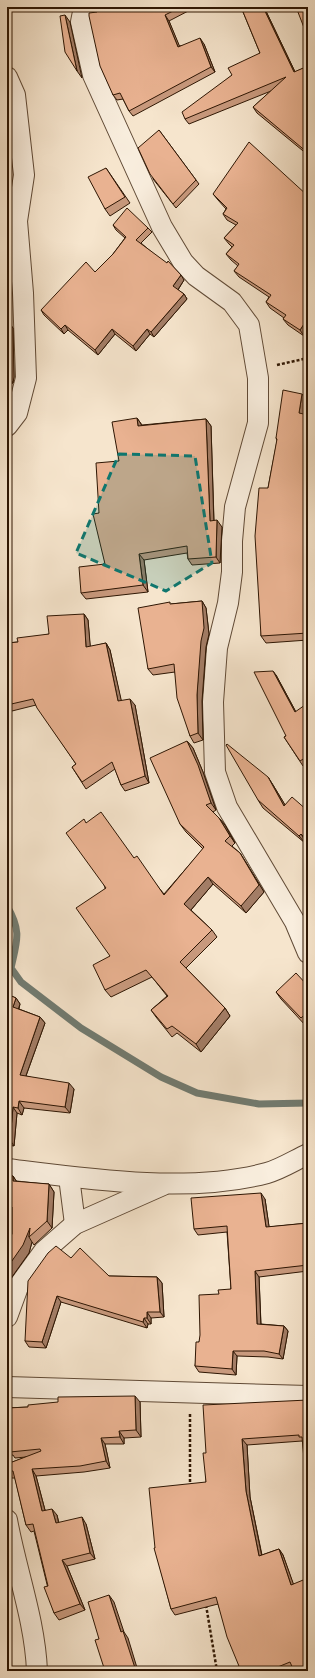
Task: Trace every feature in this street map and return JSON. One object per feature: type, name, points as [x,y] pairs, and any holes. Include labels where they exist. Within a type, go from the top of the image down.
[{"type":"street","points":[[84,7],[81,22],[93,75],[162,228],[183,262],[196,276],[232,302],[249,325],[256,369],[258,423],[235,507],[232,541],[232,572],[228,603],[217,648],[214,702],[214,772],[227,807],[295,922],[308,953]]},
{"type":"street","points":[[7,77],[15,95],[24,175],[17,221],[23,293],[26,378],[17,413],[7,426]]},
{"type":"street","points":[[7,1169],[69,1177],[166,1184],[234,1179],[268,1173],[308,1154]]},
{"type":"street","points":[[69,1177],[75,1224]]},
{"type":"street","points":[[7,1317],[18,1287],[44,1251],[75,1224],[166,1184]]},
{"type":"street","points":[[7,1387],[308,1396]]},
{"type":"street","points":[[7,1520],[13,1553],[29,1614],[37,1671]]},
{"type":"path","points":[[256,369],[308,358]]},
{"type":"path","points":[[190,1392],[190,1489]]},
{"type":"path","points":[[205,1599],[218,1671]]},
{"type":"highlighted area","points":[[119,454],[195,456],[212,563],[166,591],[76,553]]},
{"type":"building","points":[[97,7],[181,7],[165,15],[178,47],[200,38],[211,67],[129,111],[120,93],[113,95],[100,66],[89,16],[89,13],[97,12]]},
{"type":"building","points":[[241,7],[263,7],[294,72],[308,66],[308,153],[253,107],[286,77],[185,119],[182,112],[232,75],[228,68],[260,53]]},
{"type":"building","points":[[296,7],[308,7],[308,38]]},
{"type":"building","points":[[65,15],[77,71],[65,52],[60,16]]},
{"type":"building","points":[[159,130],[196,180],[173,204],[150,174],[138,148]]},
{"type":"building","points":[[249,142],[308,196],[308,318],[300,330],[283,319],[286,315],[266,302],[271,295],[234,271],[239,264],[226,254],[234,245],[224,238],[238,223],[223,214],[227,208],[213,194]]},
{"type":"building","points":[[106,168],[125,197],[105,209],[88,177]]},
{"type":"building","points":[[127,208],[148,228],[136,240],[167,263],[168,261],[181,275],[173,286],[184,294],[151,332],[147,329],[133,346],[112,329],[95,350],[65,325],[61,329],[41,310],[86,262],[95,272],[113,254],[126,237],[113,225]]},
{"type":"building","points":[[7,320],[10,370],[9,376],[7,377]]},
{"type":"building","points":[[283,390],[302,394],[299,413],[308,415],[308,633],[261,636],[255,536],[259,488],[268,488],[277,439]]},
{"type":"building","points":[[137,418],[138,426],[206,419],[210,521],[217,520],[216,557],[188,559],[187,546],[139,554],[143,585],[81,593],[79,567],[105,564],[93,514],[99,513],[96,463],[119,461],[112,422]]},
{"type":"building","points":[[202,601],[204,628],[201,641],[197,695],[198,733],[190,736],[177,698],[174,664],[148,669],[138,608],[170,602],[170,604]]},
{"type":"building","points":[[84,614],[86,647],[106,643],[118,701],[130,699],[145,776],[121,785],[112,762],[82,782],[72,767],[76,764],[37,708],[33,699],[7,705],[7,643],[18,642],[17,638],[49,634],[47,616]]},
{"type":"building","points":[[273,671],[295,712],[305,705],[308,709],[308,756],[300,761],[284,737],[286,736],[254,672]]},
{"type":"building","points":[[187,741],[198,765],[211,803],[206,805],[219,818],[230,836],[225,841],[240,853],[259,885],[241,906],[208,877],[184,904],[212,930],[180,962],[225,1008],[196,1044],[172,1026],[167,1029],[151,1010],[168,996],[146,970],[105,990],[93,965],[110,956],[76,908],[106,888],[66,833],[84,819],[86,823],[101,812],[134,858],[137,856],[164,895],[204,847],[180,824],[150,758]]},
{"type":"building","points":[[227,744],[268,777],[284,806],[292,797],[308,811],[308,841],[301,834],[299,836],[258,800],[226,745]]},
{"type":"building","points":[[296,973],[308,986],[308,1012],[301,1018],[276,992]]},
{"type":"building","points":[[7,994],[16,998],[13,1007],[40,1017],[20,1075],[69,1083],[65,1107],[19,1101],[18,1108],[13,1107],[10,1140],[7,1140]]},
{"type":"building","points":[[7,1176],[13,1176],[13,1181],[49,1184],[47,1221],[29,1237],[30,1228],[23,1245],[7,1268],[7,1242],[12,1234],[12,1207],[7,1207]]},
{"type":"building","points":[[261,1193],[266,1227],[308,1223],[308,1265],[255,1271],[257,1324],[284,1326],[279,1354],[264,1351],[233,1351],[232,1369],[195,1366],[196,1342],[199,1342],[200,1335],[199,1295],[219,1294],[218,1290],[231,1289],[227,1226],[194,1229],[191,1198]]},
{"type":"building","points":[[56,1246],[71,1258],[80,1248],[109,1276],[157,1277],[160,1312],[147,1312],[147,1318],[144,1318],[143,1322],[57,1296],[42,1342],[25,1341],[28,1281],[48,1253]]},
{"type":"building","points":[[135,1396],[136,1430],[119,1431],[120,1437],[101,1438],[106,1461],[80,1466],[32,1469],[42,1511],[52,1509],[56,1523],[82,1517],[90,1553],[62,1560],[80,1604],[54,1613],[44,1587],[48,1586],[33,1524],[26,1525],[13,1471],[7,1471],[7,1464],[41,1451],[40,1449],[10,1452],[10,1449],[7,1449],[7,1408],[28,1407],[28,1405],[58,1402],[58,1397]]},
{"type":"building","points":[[308,1400],[308,1480],[306,1481],[302,1437],[299,1437],[299,1435],[242,1439],[246,1491],[259,1556],[279,1549],[291,1585],[308,1578],[308,1671],[294,1671],[290,1662],[268,1671],[241,1671],[227,1637],[216,1597],[171,1609],[154,1548],[149,1488],[206,1482],[203,1453],[206,1453],[203,1405]]},
{"type":"building","points":[[109,1595],[136,1671],[105,1671],[95,1640],[99,1639],[88,1602]]},
{"type":"waterway","points":[[7,906],[15,922],[17,936],[11,968],[21,982],[81,1028],[161,1077],[197,1093],[259,1104],[308,1103]]}]
